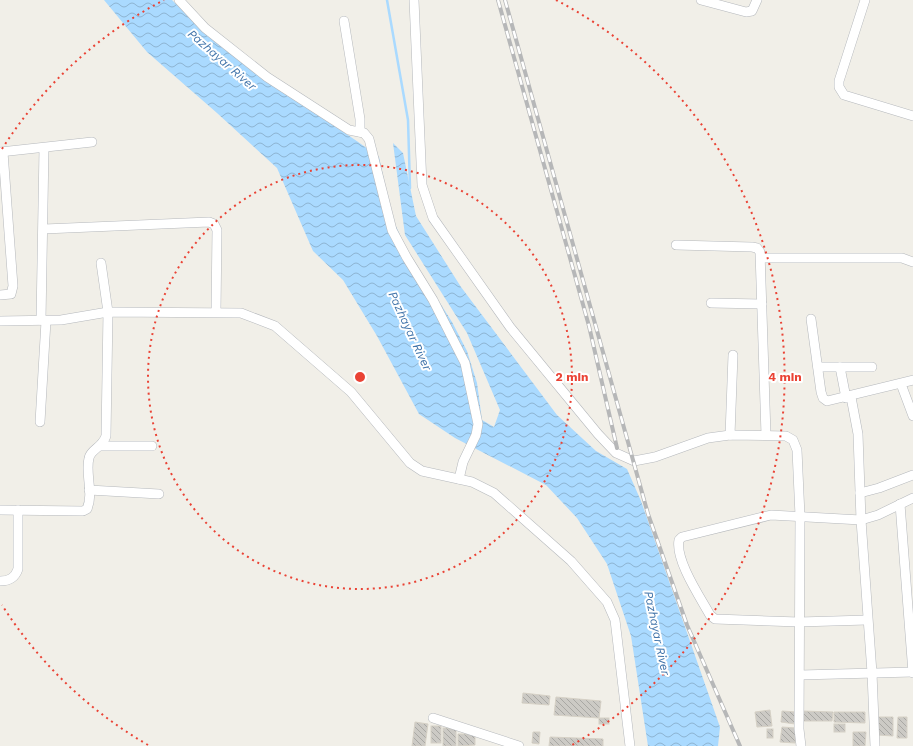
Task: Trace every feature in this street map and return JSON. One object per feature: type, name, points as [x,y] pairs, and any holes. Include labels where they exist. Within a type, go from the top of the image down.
[{"type":"street","points":[[179,0],[204,28],[266,77],[349,130],[360,132],[367,136],[372,146],[392,230],[407,258],[433,300],[465,363],[478,424],[476,435],[468,451],[459,479]]},
{"type":"street","points":[[414,0],[422,185],[433,218],[510,327],[598,434],[616,453],[634,461],[655,457],[702,439],[730,435],[786,436],[795,444],[797,450],[800,516],[799,729],[801,746]]},
{"type":"street","points":[[702,0],[740,12],[752,11],[757,0]]},
{"type":"street","points":[[865,0],[839,80],[840,91],[844,95],[913,116]]},
{"type":"street","points":[[344,21],[360,120],[360,132]]},
{"type":"street","points":[[0,296],[11,294],[13,286],[1,152],[92,142]]},
{"type":"street","points":[[40,422],[44,320],[44,148]]},
{"type":"street","points":[[44,229],[210,222],[214,224],[217,230],[216,312]]},
{"type":"street","points":[[676,245],[757,248],[761,258],[766,435]]},
{"type":"street","points":[[761,258],[902,258],[913,262]]},
{"type":"street","points":[[0,510],[83,510],[87,509],[89,505],[89,458],[94,451],[101,446],[106,436],[108,312],[101,262]]},
{"type":"street","points":[[711,303],[762,304]]},
{"type":"street","points":[[0,321],[61,320],[108,312],[216,312],[241,313],[276,326],[351,392],[410,463],[422,471],[472,482],[494,493],[571,561],[606,602],[615,620],[630,746]]},
{"type":"street","points":[[811,319],[823,398],[831,401],[913,380]]},
{"type":"street","points":[[730,435],[733,355]]},
{"type":"street","points":[[818,367],[872,367]]},
{"type":"street","points":[[840,367],[858,434],[861,520],[872,673],[875,746]]},
{"type":"street","points":[[901,384],[913,416]]},
{"type":"street","points":[[101,446],[152,446]]},
{"type":"street","points":[[860,493],[879,488],[913,475]]},
{"type":"street","points":[[89,490],[159,494]]},
{"type":"street","points":[[867,620],[799,622],[724,620],[712,618],[684,566],[678,544],[682,537],[771,515],[861,520],[878,515],[913,498]]},
{"type":"street","points":[[800,675],[913,673],[900,504]]},
{"type":"street","points":[[0,581],[11,580],[16,575],[18,569],[18,510]]},
{"type":"street","points":[[433,718],[519,746]]},
{"type":"water","name":"Pazhayar River","points":[[104,0],[172,0],[199,26],[242,62],[299,103],[379,157],[392,218],[409,254],[452,322],[467,351],[477,383],[482,420],[494,427],[500,410],[467,333],[405,235],[393,143],[403,153],[416,216],[461,287],[557,415],[596,451],[627,469],[641,501],[720,727],[718,746],[648,746],[631,636],[607,564],[577,518],[546,485],[455,438],[419,414],[377,336],[343,280],[313,251],[277,168],[147,52]]},
{"type":"building","points":[[523,693],[550,696],[549,705],[522,703]]},
{"type":"building","points":[[556,697],[601,701],[599,718],[554,715]]},
{"type":"building","points":[[770,710],[772,726],[757,727],[755,712]]},
{"type":"building","points":[[782,711],[796,712],[795,724],[781,722]]},
{"type":"building","points":[[802,711],[833,712],[832,721],[802,721]]},
{"type":"building","points":[[834,712],[865,712],[865,723],[834,722]]},
{"type":"building","points":[[877,717],[893,717],[893,736],[877,735]]},
{"type":"building","points":[[898,717],[907,717],[907,738],[897,738]]},
{"type":"building","points":[[599,718],[609,718],[609,724],[599,724]]},
{"type":"building","points":[[415,722],[428,724],[425,746],[412,746]]},
{"type":"building","points":[[834,724],[845,724],[845,732],[834,732]]},
{"type":"building","points":[[431,726],[441,726],[441,743],[431,743]]},
{"type":"building","points":[[782,727],[796,728],[795,743],[780,742]]},
{"type":"building","points":[[443,728],[456,728],[456,746],[443,746]]},
{"type":"building","points":[[767,729],[773,729],[773,738],[767,738]]},
{"type":"building","points":[[533,732],[540,732],[539,744],[532,743]]},
{"type":"building","points":[[853,732],[866,732],[865,746],[853,746]]},
{"type":"building","points":[[458,734],[475,734],[475,745],[458,746]]},
{"type":"building","points":[[550,737],[603,739],[603,746],[549,746]]},
{"type":"waterway","points":[[387,0],[408,120],[410,188]]},
{"type":"railway","points":[[498,0],[589,326],[617,448]]},
{"type":"railway","points":[[505,0],[648,514],[687,625],[740,746]]}]
